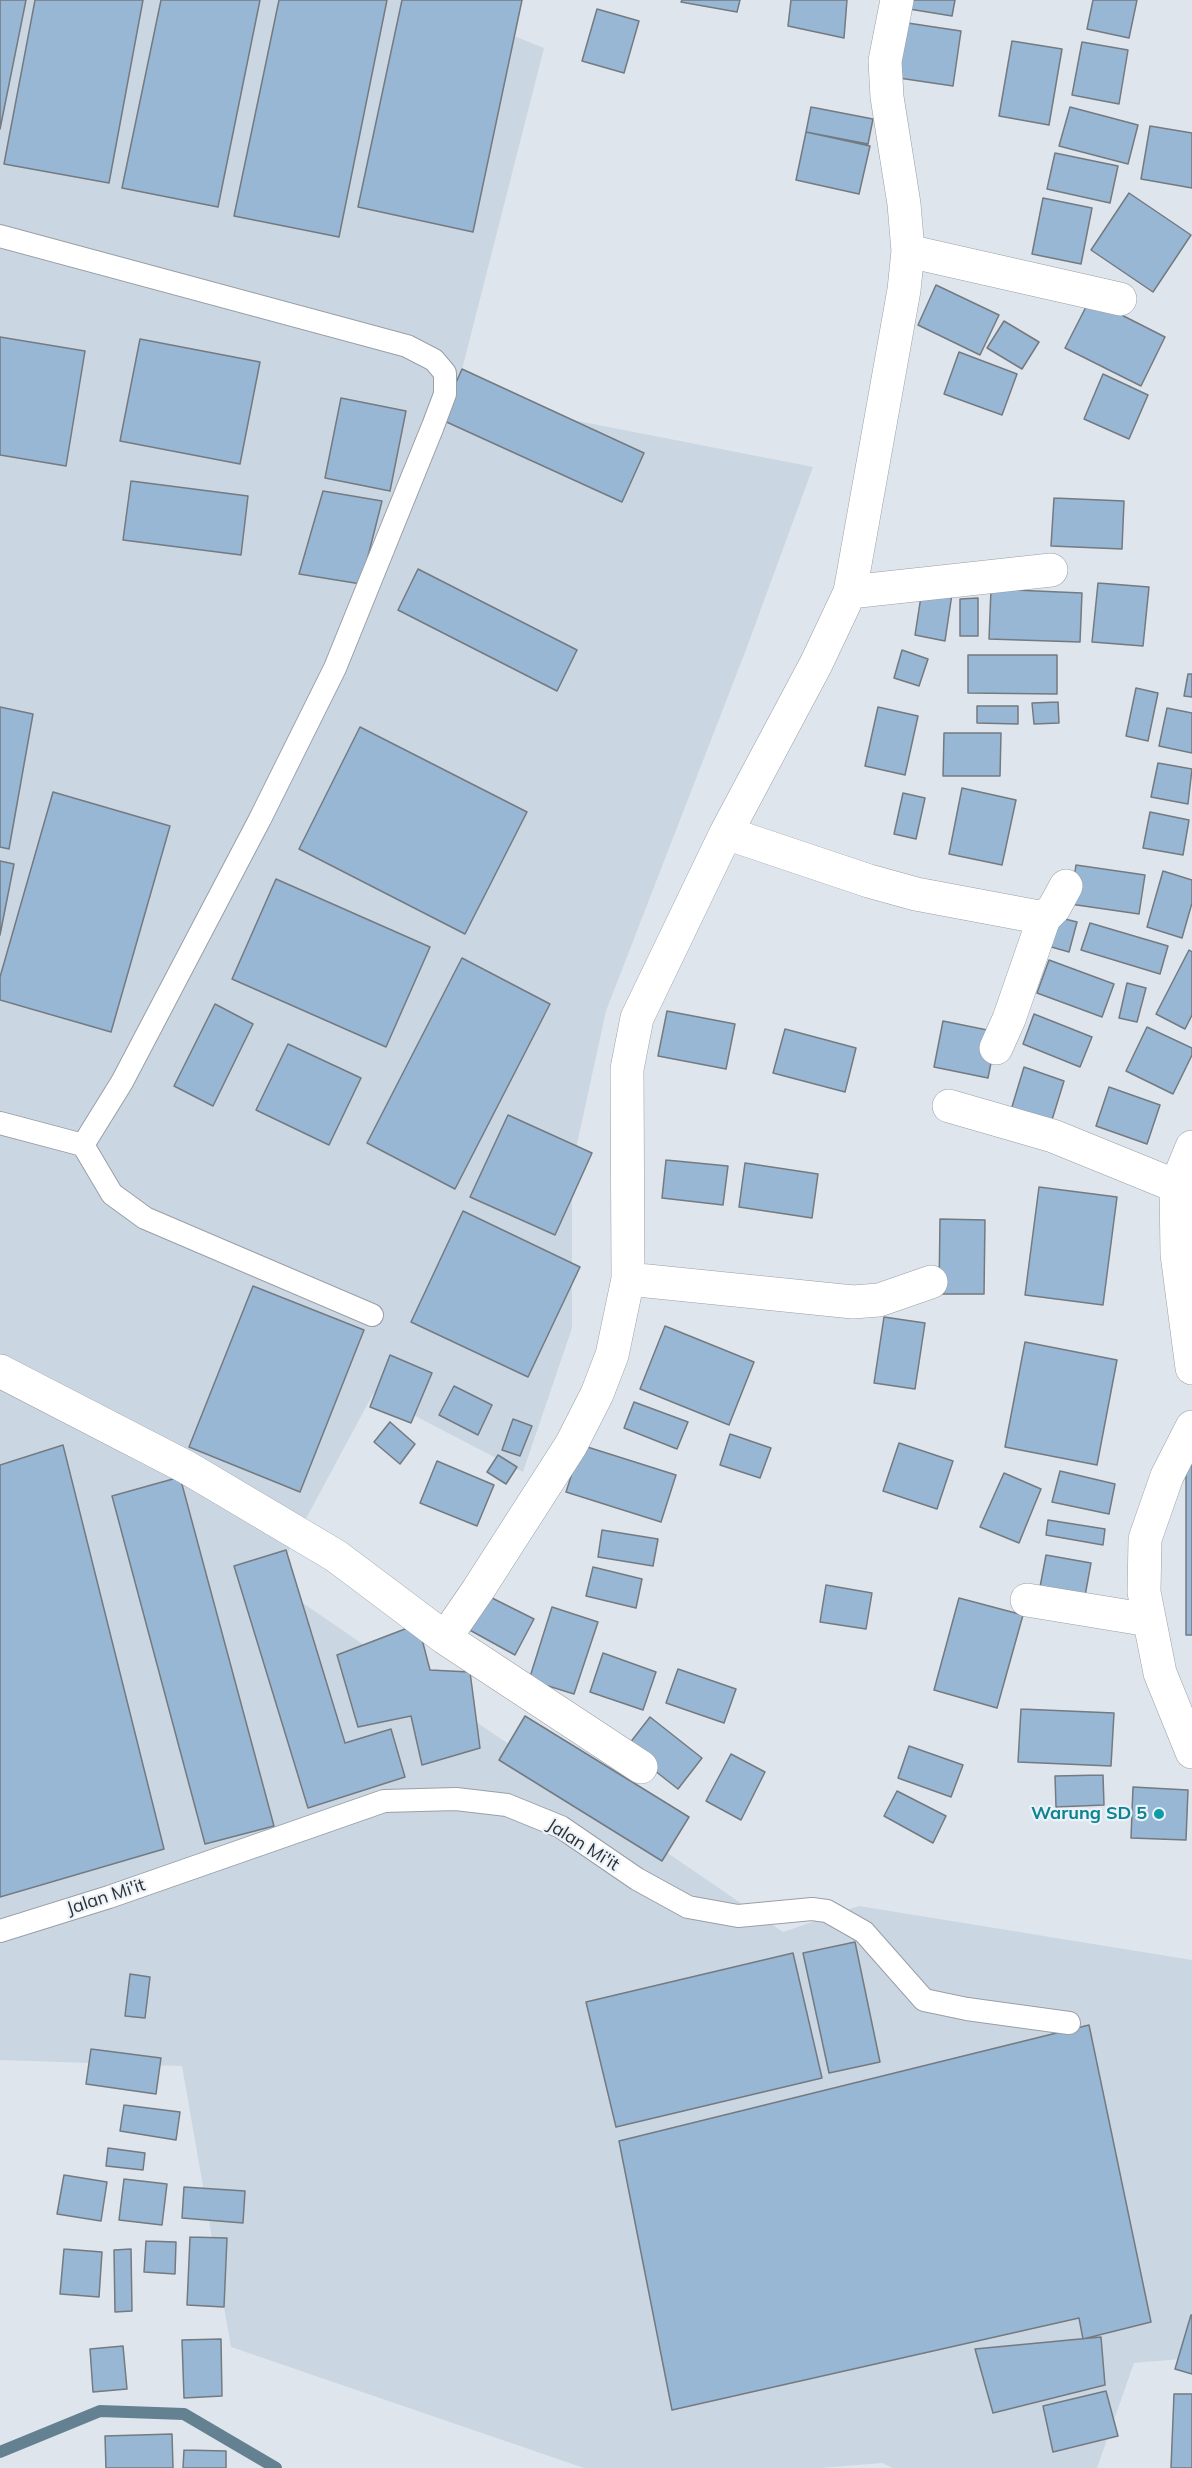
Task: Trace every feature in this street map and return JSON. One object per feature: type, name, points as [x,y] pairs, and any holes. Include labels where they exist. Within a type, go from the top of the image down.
[{"type":"street","points":[[445,1638],[571,1445],[597,1394],[612,1356],[628,1279],[627,1070],[637,1018],[726,833],[816,664],[850,592],[904,290],[908,250],[904,204],[886,85],[885,61],[897,0]]},
{"type":"street","points":[[908,250],[1120,299]]},
{"type":"street","points":[[850,592],[1051,570]]},
{"type":"street","points":[[726,833],[869,881],[916,894],[1044,918]]},
{"type":"street","points":[[996,1048],[1009,1019],[1044,918],[1054,908],[1066,886]]},
{"type":"street","points":[[949,1106],[1053,1136],[1176,1186]]},
{"type":"street","points":[[1192,1147],[1176,1186],[1184,1255],[1192,1368]]},
{"type":"street","points":[[628,1279],[853,1302],[879,1300],[931,1282]]},
{"type":"street","points":[[0,1371],[186,1467],[336,1556],[445,1638],[640,1767]]},
{"type":"street","points":[[1192,1427],[1167,1476],[1145,1539],[1144,1592],[1160,1673],[1192,1752]]},
{"type":"street","points":[[1027,1600],[1149,1620]]},
{"type":"lane","points":[[0,236],[407,346],[435,360],[446,373],[445,394],[433,426],[335,668],[260,819],[122,1082],[83,1145]]},
{"type":"lane","points":[[0,1123],[83,1145],[112,1194],[145,1218],[372,1315]]},
{"type":"lane","name":"Jalan Mi'it","points":[[0,1931],[109,1897],[384,1801],[456,1799],[507,1805],[561,1827],[637,1879],[688,1907],[738,1916],[812,1909],[827,1911],[864,1932],[924,2000],[967,2009],[1069,2023]]},
{"type":"shaded area","points":[[0,0],[423,0],[544,48],[455,397],[813,467],[747,647],[606,1011],[572,1167],[572,1328],[523,1472],[373,1394],[272,1582],[783,1932],[859,1906],[1192,1960],[1192,2358],[1134,2363],[1097,2468],[893,2468],[882,2463],[820,2468],[584,2468],[231,2347],[182,2066],[0,2060]]},
{"type":"building","points":[[0,0],[26,0],[0,129]]},
{"type":"building","points":[[35,0],[143,0],[109,183],[4,164]]},
{"type":"building","points":[[161,0],[260,0],[218,207],[122,188]]},
{"type":"building","points":[[279,0],[387,0],[339,237],[234,216]]},
{"type":"building","points":[[402,0],[522,0],[473,232],[358,207]]},
{"type":"building","points":[[682,0],[740,0],[737,12],[681,2]]},
{"type":"building","points":[[791,0],[847,0],[844,38],[788,26]]},
{"type":"building","points":[[904,0],[955,0],[952,16],[903,8]]},
{"type":"building","points":[[1093,0],[1137,0],[1129,38],[1087,29]]},
{"type":"building","points":[[597,9],[639,21],[624,73],[582,61]]},
{"type":"building","points":[[901,22],[961,31],[953,86],[892,77]]},
{"type":"building","points":[[1012,41],[1062,49],[1049,125],[999,116]]},
{"type":"building","points":[[1082,42],[1128,50],[1119,104],[1072,95]]},
{"type":"building","points":[[811,107],[873,119],[868,144],[806,132]]},
{"type":"building","points":[[1070,107],[1138,125],[1128,164],[1059,146]]},
{"type":"building","points":[[1150,126],[1192,133],[1192,188],[1141,179]]},
{"type":"building","points":[[806,132],[870,146],[859,194],[796,180]]},
{"type":"building","points":[[1055,153],[1118,166],[1110,203],[1047,189]]},
{"type":"building","points":[[1129,193],[1191,235],[1153,292],[1091,250]]},
{"type":"building","points":[[1043,198],[1092,208],[1081,264],[1032,254]]},
{"type":"building","points":[[936,285],[999,315],[980,355],[918,325]]},
{"type":"building","points":[[1090,299],[1165,337],[1141,386],[1065,348]]},
{"type":"building","points":[[1004,321],[1039,342],[1022,369],[987,348]]},
{"type":"building","points":[[0,337],[85,351],[66,466],[0,455]]},
{"type":"building","points":[[140,339],[260,362],[240,464],[120,441]]},
{"type":"building","points":[[959,352],[1017,374],[1002,415],[944,394]]},
{"type":"building","points":[[462,369],[644,453],[622,502],[440,419]]},
{"type":"building","points":[[1103,374],[1148,395],[1129,439],[1084,419]]},
{"type":"building","points":[[341,398],[406,411],[390,491],[325,478]]},
{"type":"building","points":[[131,481],[248,496],[241,555],[123,540]]},
{"type":"building","points":[[323,491],[382,501],[361,584],[299,574]]},
{"type":"building","points":[[1054,498],[1124,501],[1122,549],[1051,546]]},
{"type":"building","points":[[418,569],[577,650],[557,691],[398,610]]},
{"type":"building","points":[[1098,583],[1149,587],[1143,646],[1092,642]]},
{"type":"building","points":[[991,589],[1082,593],[1080,642],[989,639]]},
{"type":"building","points":[[922,590],[952,594],[945,641],[915,635]]},
{"type":"building","points":[[978,598],[978,636],[960,636],[960,599]]},
{"type":"building","points":[[902,650],[928,659],[919,686],[894,678]]},
{"type":"building","points":[[968,655],[1057,655],[1057,694],[968,693]]},
{"type":"building","points":[[1188,674],[1192,674],[1192,697],[1184,696]]},
{"type":"building","points":[[1136,688],[1158,693],[1148,741],[1126,736]]},
{"type":"building","points":[[1058,702],[1059,723],[1034,724],[1032,703]]},
{"type":"building","points":[[977,706],[1018,706],[1018,724],[977,723]]},
{"type":"building","points":[[0,707],[33,714],[9,849],[0,847]]},
{"type":"building","points":[[878,707],[918,716],[905,775],[865,766]]},
{"type":"building","points":[[1167,708],[1192,713],[1192,753],[1159,746]]},
{"type":"building","points":[[360,727],[527,812],[465,934],[299,849]]},
{"type":"building","points":[[944,733],[1001,733],[1000,776],[943,776]]},
{"type":"building","points":[[1158,763],[1192,769],[1188,804],[1151,797]]},
{"type":"building","points":[[962,788],[1016,800],[1002,865],[949,854]]},
{"type":"building","points":[[53,792],[170,826],[111,1032],[0,1000],[0,977]]},
{"type":"building","points":[[903,793],[925,798],[916,839],[894,834]]},
{"type":"building","points":[[1150,812],[1189,820],[1183,855],[1143,848]]},
{"type":"building","points":[[0,861],[14,864],[0,935]]},
{"type":"building","points":[[1076,865],[1145,875],[1139,914],[1070,904]]},
{"type":"building","points":[[1163,871],[1192,880],[1192,903],[1182,938],[1147,927]]},
{"type":"building","points":[[276,879],[430,947],[386,1047],[232,979]]},
{"type":"building","points":[[1049,915],[1077,922],[1069,952],[1041,944]]},
{"type":"building","points":[[1090,923],[1168,946],[1160,974],[1081,950]]},
{"type":"building","points":[[1189,950],[1192,952],[1192,1015],[1185,1029],[1156,1014]]},
{"type":"building","points":[[462,958],[550,1004],[455,1189],[367,1143]]},
{"type":"building","points":[[1049,960],[1114,984],[1102,1017],[1037,993]]},
{"type":"building","points":[[1127,983],[1146,988],[1137,1022],[1119,1018]]},
{"type":"building","points":[[215,1004],[253,1024],[213,1106],[174,1086]]},
{"type":"building","points":[[667,1011],[735,1024],[726,1069],[658,1056]]},
{"type":"building","points":[[1034,1014],[1092,1037],[1080,1067],[1023,1044]]},
{"type":"building","points":[[943,1021],[997,1032],[988,1078],[934,1067]]},
{"type":"building","points":[[1147,1027],[1192,1048],[1192,1055],[1173,1094],[1126,1071]]},
{"type":"building","points":[[785,1029],[856,1048],[845,1092],[773,1073]]},
{"type":"building","points":[[288,1044],[361,1078],[329,1145],[256,1110]]},
{"type":"building","points":[[1024,1067],[1064,1081],[1051,1123],[1011,1110]]},
{"type":"building","points":[[1109,1087],[1160,1105],[1147,1144],[1096,1126]]},
{"type":"building","points":[[508,1115],[592,1153],[555,1235],[470,1197]]},
{"type":"building","points":[[666,1160],[728,1166],[723,1205],[662,1198]]},
{"type":"building","points":[[745,1163],[818,1174],[812,1218],[739,1207]]},
{"type":"building","points":[[1039,1187],[1117,1197],[1103,1305],[1025,1295]]},
{"type":"building","points":[[463,1211],[580,1267],[528,1377],[411,1322]]},
{"type":"building","points":[[940,1219],[985,1220],[984,1294],[939,1294]]},
{"type":"building","points":[[253,1286],[364,1330],[300,1492],[189,1447]]},
{"type":"building","points":[[884,1317],[925,1323],[915,1389],[874,1383]]},
{"type":"building","points":[[665,1326],[754,1362],[729,1425],[640,1389]]},
{"type":"building","points":[[1025,1342],[1117,1360],[1097,1465],[1005,1447]]},
{"type":"building","points":[[390,1355],[432,1373],[411,1423],[370,1407]]},
{"type":"building","points":[[454,1386],[492,1405],[478,1435],[439,1415]]},
{"type":"building","points":[[634,1402],[688,1422],[677,1449],[624,1428]]},
{"type":"building","points":[[513,1419],[532,1426],[520,1456],[502,1450]]},
{"type":"building","points":[[390,1422],[415,1444],[400,1464],[374,1442]]},
{"type":"building","points":[[730,1434],[771,1448],[760,1478],[720,1465]]},
{"type":"building","points":[[899,1443],[953,1461],[937,1509],[883,1491]]},
{"type":"building","points":[[63,1445],[164,1849],[0,1897],[0,1465]]},
{"type":"building","points":[[581,1445],[676,1475],[661,1522],[566,1492]]},
{"type":"building","points":[[498,1455],[517,1467],[506,1484],[487,1472]]},
{"type":"building","points":[[437,1461],[494,1485],[477,1526],[420,1503]]},
{"type":"building","points":[[1186,1462],[1192,1462],[1192,1635],[1186,1635]]},
{"type":"building","points":[[1060,1471],[1115,1484],[1109,1514],[1052,1502]]},
{"type":"building","points":[[1004,1473],[1041,1489],[1019,1543],[980,1527]]},
{"type":"building","points":[[180,1477],[274,1826],[205,1844],[112,1496]]},
{"type":"building","points":[[1048,1520],[1105,1529],[1103,1545],[1046,1535]]},
{"type":"building","points":[[602,1530],[658,1539],[653,1566],[598,1557]]},
{"type":"building","points":[[286,1550],[345,1743],[391,1729],[405,1777],[308,1808],[234,1566]]},
{"type":"building","points":[[1046,1555],[1091,1563],[1085,1596],[1040,1587]]},
{"type":"building","points":[[593,1567],[642,1579],[636,1608],[586,1596]]},
{"type":"building","points":[[826,1585],[872,1593],[866,1629],[820,1622]]},
{"type":"building","points":[[484,1594],[534,1619],[515,1655],[466,1628]]},
{"type":"building","points":[[959,1598],[1023,1615],[997,1708],[934,1690]]},
{"type":"building","points":[[552,1607],[598,1622],[574,1694],[529,1680]]},
{"type":"building","points":[[418,1624],[430,1670],[470,1672],[480,1748],[422,1765],[411,1716],[358,1727],[337,1655]]},
{"type":"building","points":[[603,1653],[656,1672],[643,1710],[590,1692]]},
{"type":"building","points":[[678,1669],[736,1689],[724,1723],[666,1703]]},
{"type":"building","points":[[1021,1709],[1114,1713],[1111,1766],[1018,1762]]},
{"type":"building","points":[[525,1716],[689,1817],[662,1861],[499,1760]]},
{"type":"building","points":[[650,1717],[702,1758],[678,1789],[626,1748]]},
{"type":"building","points":[[909,1746],[963,1765],[951,1797],[898,1778]]},
{"type":"building","points":[[731,1754],[765,1772],[741,1820],[706,1801]]},
{"type":"building","points":[[1103,1775],[1104,1805],[1056,1807],[1055,1776]]},
{"type":"building","name":"Warung SD 5","points":[[1133,1787],[1188,1790],[1186,1840],[1131,1838]]},
{"type":"building","points":[[897,1791],[946,1816],[933,1843],[884,1816]]},
{"type":"building","points":[[855,1942],[880,2062],[829,2073],[803,1953]]},
{"type":"building","points":[[793,1953],[822,2078],[616,2127],[586,2002]]},
{"type":"building","points":[[130,1974],[150,1977],[145,2018],[125,2016]]},
{"type":"building","points":[[1089,2025],[1151,2322],[1083,2339],[1079,2318],[672,2410],[619,2141]]},
{"type":"building","points":[[91,2049],[161,2058],[156,2094],[86,2084]]},
{"type":"building","points":[[124,2105],[180,2112],[176,2140],[120,2131]]},
{"type":"building","points":[[108,2148],[145,2153],[143,2170],[106,2166]]},
{"type":"building","points":[[64,2175],[107,2182],[101,2221],[57,2214]]},
{"type":"building","points":[[124,2179],[167,2184],[162,2225],[119,2220]]},
{"type":"building","points":[[184,2187],[245,2191],[243,2223],[182,2218]]},
{"type":"building","points":[[190,2237],[227,2238],[224,2307],[187,2305]]},
{"type":"building","points":[[146,2241],[176,2242],[175,2274],[144,2272]]},
{"type":"building","points":[[64,2249],[102,2252],[99,2297],[60,2294]]},
{"type":"building","points":[[131,2249],[132,2311],[115,2312],[114,2250]]},
{"type":"building","points":[[1192,2315],[1192,2374],[1175,2369]]},
{"type":"building","points":[[1101,2337],[1105,2385],[993,2413],[975,2349]]},
{"type":"building","points":[[221,2339],[222,2396],[184,2398],[182,2340]]},
{"type":"building","points":[[123,2346],[127,2389],[93,2392],[90,2349]]},
{"type":"building","points":[[1106,2391],[1118,2436],[1053,2452],[1043,2406]]},
{"type":"building","points":[[1174,2394],[1192,2394],[1192,2468],[1171,2468]]},
{"type":"building","points":[[172,2434],[173,2468],[106,2468],[105,2436]]},
{"type":"building","points":[[184,2450],[226,2451],[226,2468],[183,2468]]},
{"type":"waterway","points":[[0,2452],[100,2411],[184,2414],[276,2468]]},
{"type":"place","name":"Warung SD 5","points":[[1159,1814]]}]
